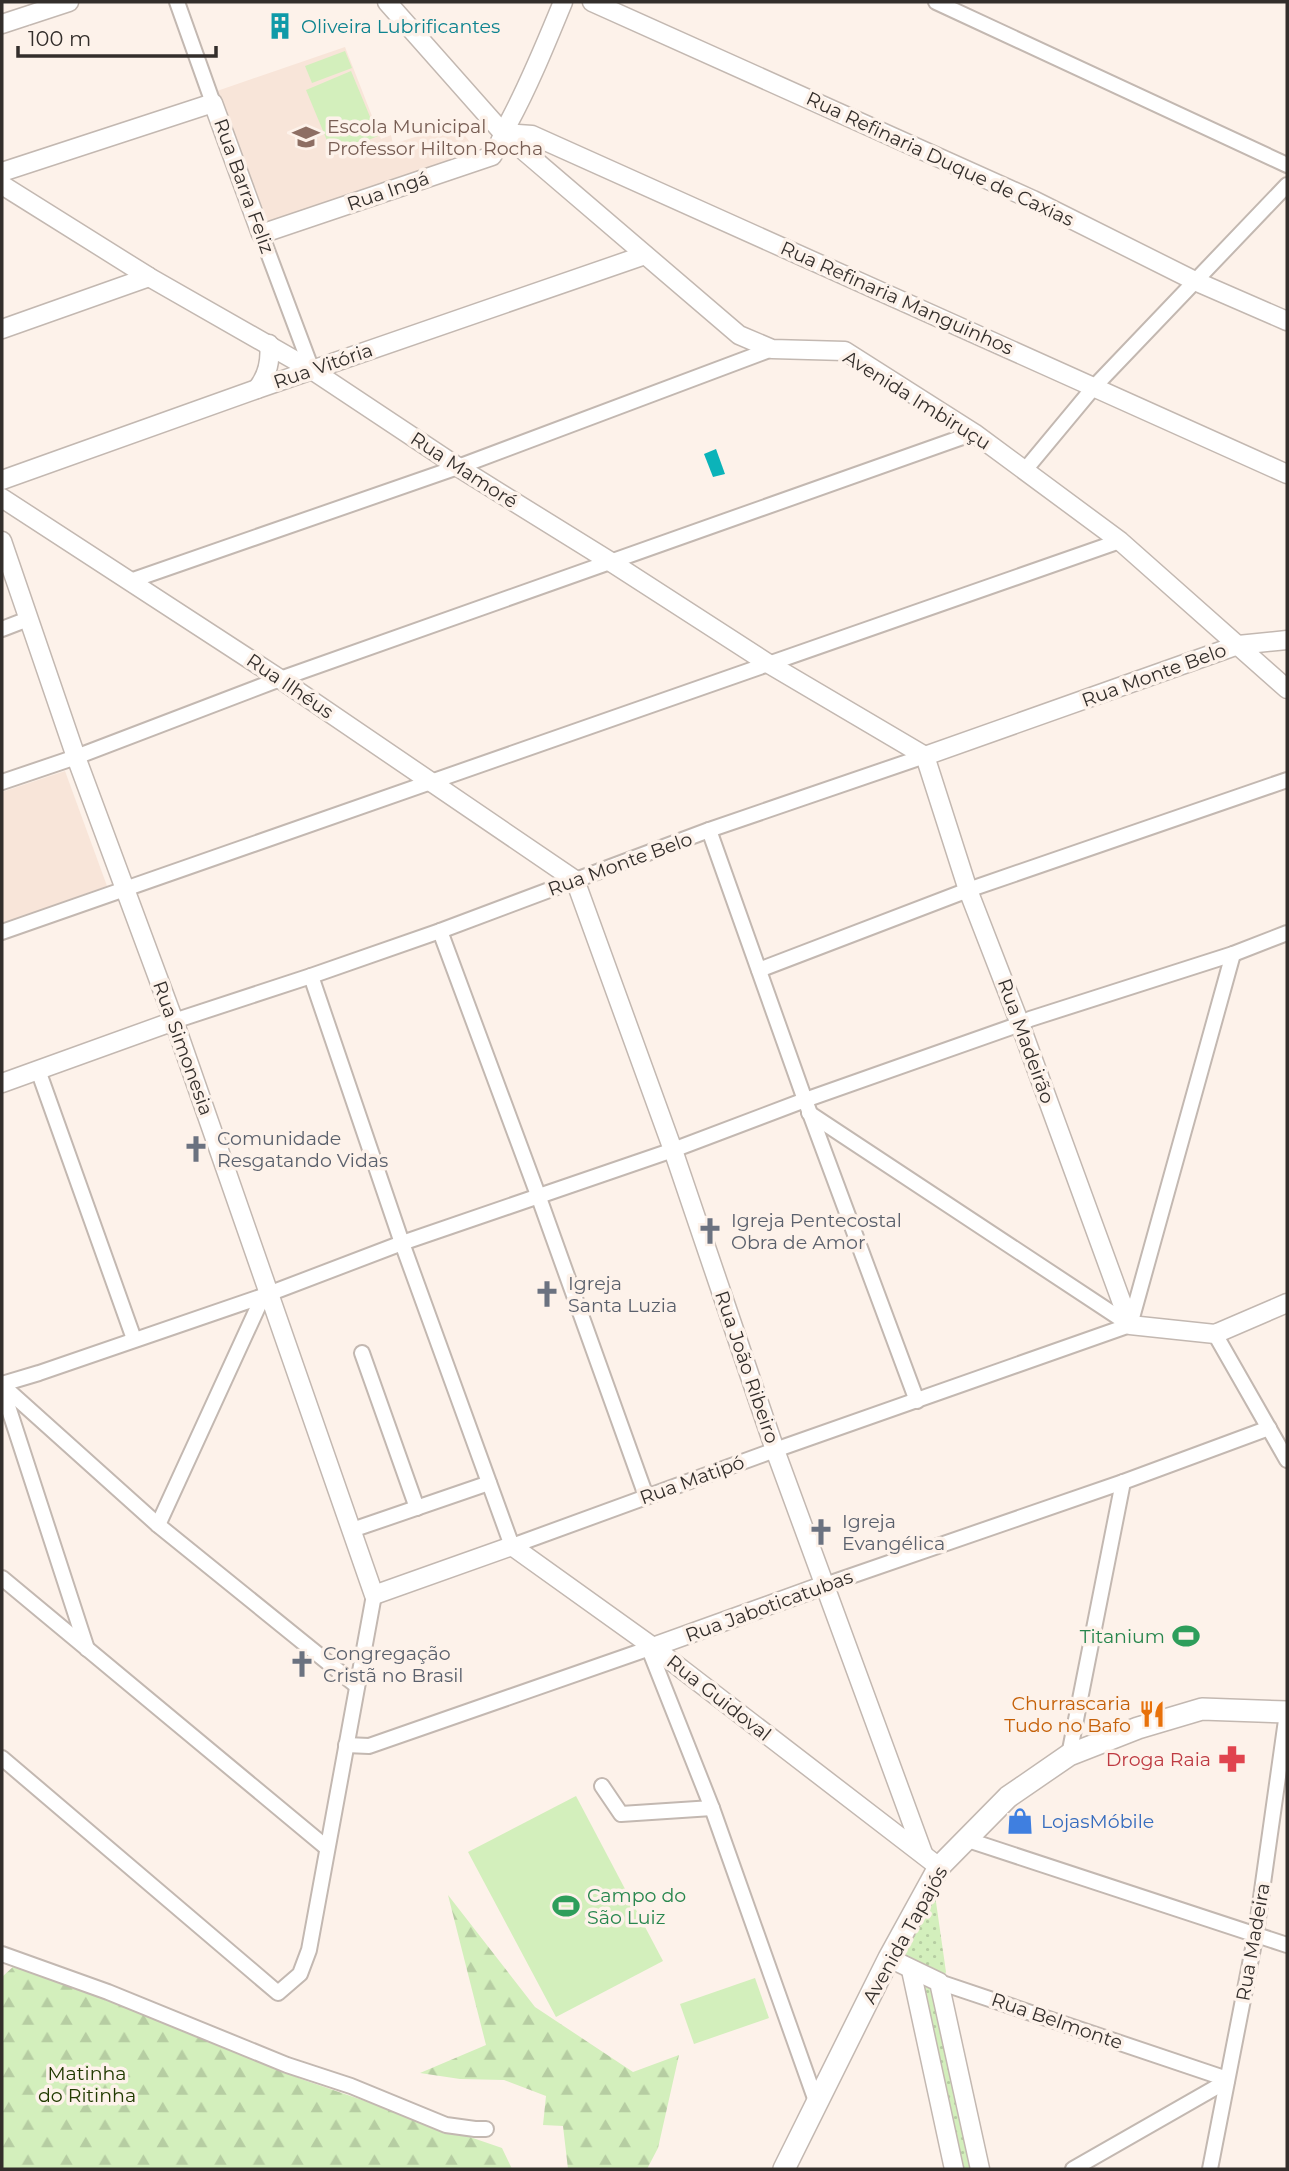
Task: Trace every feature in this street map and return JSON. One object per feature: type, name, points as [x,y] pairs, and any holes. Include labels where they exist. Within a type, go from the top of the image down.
[{"type":"main road","name":"Avenida Tapajós","points":[[784,2169],[889,1958],[931,1860],[965,1839],[1008,1797],[1069,1755],[1138,1728],[1202,1709],[1287,1712]]},
{"type":"street","points":[[2,24],[69,2]]},
{"type":"street","name":"Rua Barra Feliz","points":[[177,2],[312,370]]},
{"type":"street","name":"Avenida Imbiruçu","points":[[387,2],[503,133],[739,335],[772,349],[845,351],[974,433],[1120,541],[1287,689]]},
{"type":"street","name":"Rua Ingá","points":[[261,234],[492,156],[538,65],[563,2]]},
{"type":"street","name":"Rua Refinaria Duque de Caxias","points":[[592,2],[1032,200],[1195,281],[1287,321]]},
{"type":"street","points":[[936,2],[1287,165]]},
{"type":"street","points":[[2,172],[213,103]]},
{"type":"street","name":"Rua Refinaria Manguinhos","points":[[503,133],[532,135],[1287,474]]},
{"type":"street","name":"Rua Mamoré","points":[[2,185],[149,277],[312,370],[458,467],[925,757]]},
{"type":"street","points":[[1026,470],[1094,387],[1287,185]]},
{"type":"street","name":"Rua Vitória","points":[[9,477],[645,254]]},
{"type":"street","points":[[2,329],[149,277]]},
{"type":"street","points":[[257,389],[268,369],[268,344]]},
{"type":"street","points":[[130,581],[458,467],[772,349]]},
{"type":"street","points":[[2,782],[76,757],[280,679],[974,433]]},
{"type":"street","points":[[5,504],[9,477]]},
{"type":"street","name":"Rua Ilhéus","points":[[5,504],[130,581],[280,679],[575,880]]},
{"type":"street","name":"Rua Simonesia","points":[[2,541],[76,757],[174,1021],[266,1295],[374,1595]]},
{"type":"street","points":[[2,932],[1120,541]]},
{"type":"street","points":[[2,629],[28,619]]},
{"type":"street","name":"Rua Monte Belo","points":[[2,1083],[174,1021],[440,931],[709,830],[925,757],[1238,645],[1287,640]]},
{"type":"street","name":"Rua Madeirão","points":[[925,757],[968,890],[1130,1325]]},
{"type":"street","points":[[759,970],[968,890],[1287,780]]},
{"type":"street","points":[[709,830],[807,1107],[917,1401]]},
{"type":"street","name":"Rua João Ribeiro","points":[[575,880],[673,1150],[775,1450],[902,1796],[931,1860]]},
{"type":"street","points":[[440,931],[646,1496]]},
{"type":"street","points":[[2,1385],[266,1295],[538,1195],[807,1107],[1030,1019],[1233,954],[1287,933]]},
{"type":"street","points":[[1130,1325],[1233,954]]},
{"type":"street","points":[[311,976],[402,1243],[512,1545]]},
{"type":"street","points":[[38,1070],[134,1339]]},
{"type":"street","points":[[807,1107],[1130,1325],[1215,1334],[1287,1303]]},
{"type":"street","points":[[159,1525],[266,1295]]},
{"type":"street","name":"Rua Matipó","points":[[374,1595],[1130,1325]]},
{"type":"street","points":[[1215,1334],[1287,1459]]},
{"type":"street","points":[[362,1353],[417,1508]]},
{"type":"street","points":[[2,1385],[159,1525],[357,1686]]},
{"type":"street","points":[[2,1385],[87,1649]]},
{"type":"street","name":"Rua Jaboticatubas","points":[[346,1745],[369,1746],[1123,1482],[1269,1428]]},
{"type":"street","points":[[1069,1755],[1123,1482]]},
{"type":"street","points":[[352,1530],[489,1483]]},
{"type":"street","name":"Rua Guidoval","points":[[512,1545],[931,1860]]},
{"type":"street","points":[[2,1578],[327,1848]]},
{"type":"street","points":[[2,1758],[278,1993],[300,1974],[309,1950],[374,1595]]},
{"type":"street","points":[[651,1648],[712,1808],[817,2104]]},
{"type":"street","name":"Rua Madeira","points":[[1210,2169],[1256,1933],[1287,1712]]},
{"type":"street","points":[[602,1786],[621,1815],[712,1808]]},
{"type":"street","points":[[871,1814],[891,1811],[899,1804],[902,1796]]},
{"type":"street","points":[[965,1839],[1287,1945]]},
{"type":"street","points":[[2,1954],[108,1992],[287,2065],[369,2092],[446,2125],[486,2129]]},
{"type":"street","name":"Rua Belmonte","points":[[889,1958],[939,1982],[1227,2080]]},
{"type":"street","points":[[911,1970],[954,2169]]},
{"type":"street","points":[[939,1982],[980,2169]]},
{"type":"street","points":[[1073,2169],[1227,2080]]},
{"type":"shaded area","name":"Escola Municipal Professor Hilton Rocha","points":[[345,47],[381,139],[391,135],[393,144],[456,124],[476,150],[263,230],[217,91]]},
{"type":"shaded area","points":[[65,771],[107,886],[2,924],[2,792]]},
{"type":"green space","points":[[345,51],[352,68],[312,83],[305,66]]},
{"type":"green space","points":[[351,71],[378,136],[333,155],[306,90]]},
{"type":"green space","name":"Campo do São Luiz","points":[[576,1796],[663,1961],[556,2017],[468,1852]]},
{"type":"green space","points":[[934,1888],[946,1972],[936,1993],[972,2169],[961,2169],[926,1992],[903,1950]]},
{"type":"green space","points":[[448,1895],[535,2007],[633,2072],[679,2055],[658,2148],[647,2169],[568,2169],[563,2126],[543,2125],[546,2096],[504,2080],[460,2079],[420,2073],[486,2045]]},
{"type":"green space","name":"Matinha do Ritinha","points":[[15,1965],[205,2038],[301,2079],[502,2148],[512,2169],[2,2169],[2,1977]]},
{"type":"green space","points":[[755,1978],[769,2018],[694,2044],[680,2004]]},
{"type":"water","points":[[716,449],[725,474],[713,477],[704,454]]},
{"type":"place","name":"Oliveira Lubrificantes","points":[[280,26]]},
{"type":"place","name":"Escola Municipal Professor Hilton Rocha","points":[[306,137]]},
{"type":"place","name":"Comunidade Resgatando Vidas","points":[[196,1149]]},
{"type":"place","name":"Igreja Pentecostal Obra de Amor","points":[[710,1231]]},
{"type":"place","name":"Igreja Santa Luzia","points":[[547,1294]]},
{"type":"place","name":"Igreja Evangélica","points":[[821,1532]]},
{"type":"place","name":"Titanium","points":[[1186,1636]]},
{"type":"place","name":"Congregação Cristã no Brasil","points":[[302,1664]]},
{"type":"place","name":"Churrascaria Tudo no Bafo","points":[[1152,1714]]},
{"type":"place","name":"Droga Raia","points":[[1232,1759]]},
{"type":"place","name":"LojasMóbile","points":[[1020,1821]]},
{"type":"place","name":"Campo do São Luiz","points":[[566,1906]]}]
